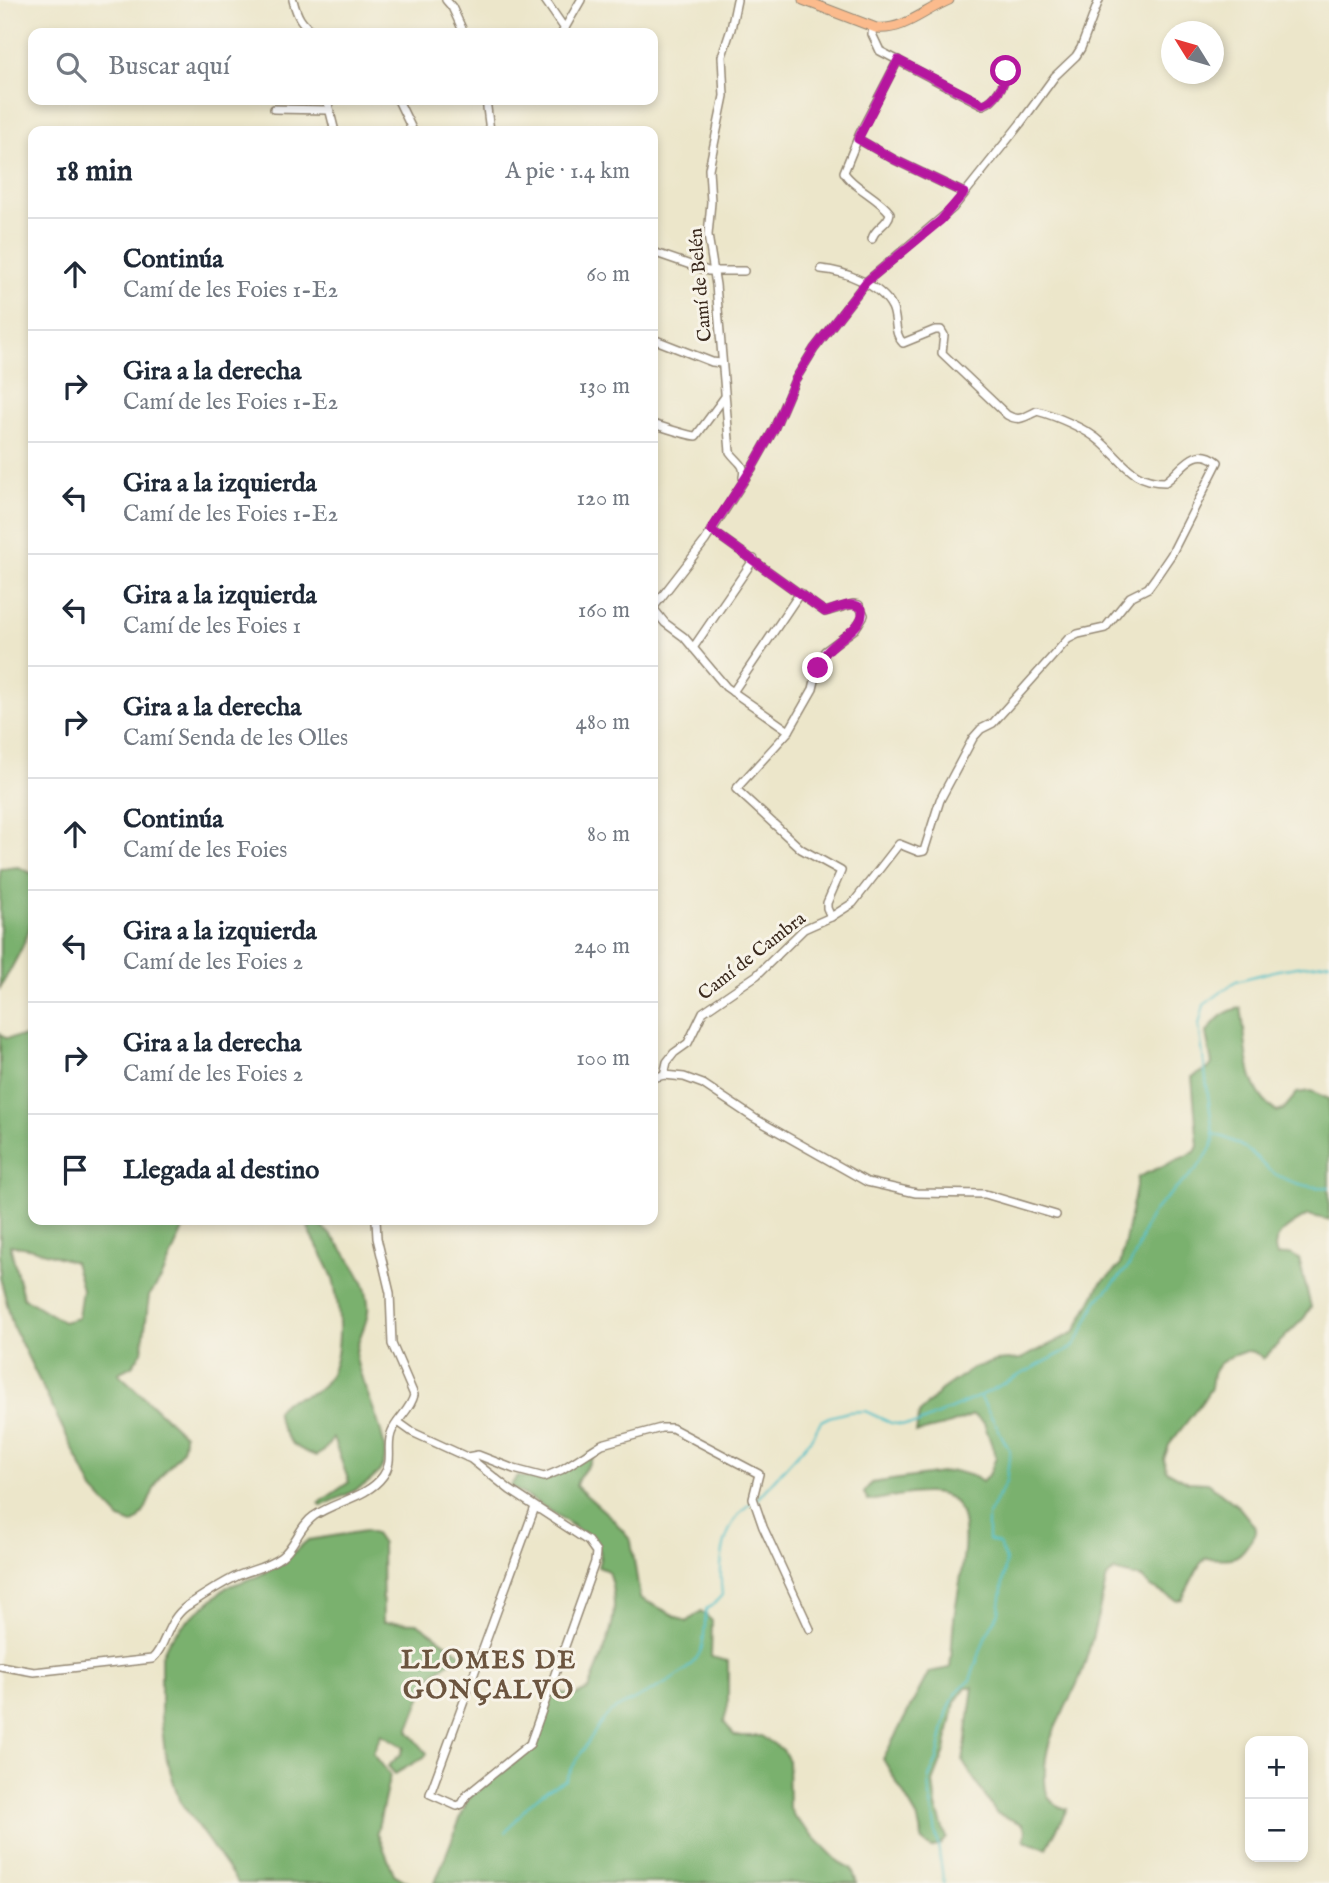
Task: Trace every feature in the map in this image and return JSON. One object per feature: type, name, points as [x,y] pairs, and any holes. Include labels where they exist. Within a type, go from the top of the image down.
[{"type":"main road","points":[[803,0],[884,29],[899,26],[949,0]]},
{"type":"street","points":[[293,0],[298,18],[306,28]]},
{"type":"street","points":[[446,0],[462,28]]},
{"type":"street","points":[[545,0],[562,28]]},
{"type":"street","points":[[566,28],[581,0]]},
{"type":"street","name":"Camí de Belén","points":[[737,0],[722,55],[724,96],[709,169],[711,202],[708,235],[714,271],[730,452],[745,470],[744,481]]},
{"type":"street","points":[[658,602],[705,541],[744,481],[774,429],[803,366],[850,300],[866,282],[941,220],[964,193],[1055,76],[1082,48],[1099,0]]},
{"type":"street","points":[[873,27],[872,34],[880,51],[983,104],[991,102],[1006,79],[1006,71]]},
{"type":"street","points":[[872,239],[873,234],[888,220],[890,212],[873,195],[845,175],[845,167],[898,60]]},
{"type":"street","points":[[328,105],[333,126]]},
{"type":"street","points":[[400,105],[411,126]]},
{"type":"street","points":[[488,105],[490,126]]},
{"type":"street","points":[[274,109],[329,110]]},
{"type":"street","points":[[858,139],[964,193]]},
{"type":"street","points":[[658,254],[714,271],[744,271]]},
{"type":"street","points":[[821,269],[841,270],[866,282]]},
{"type":"street","name":"Camí de Cambra","points":[[664,1074],[667,1062],[674,1052],[688,1043],[703,1012],[757,975],[804,929],[853,903],[899,844],[919,852],[924,850],[940,800],[973,738],[981,729],[993,723],[1068,639],[1105,628],[1130,597],[1148,588],[1171,555],[1218,462],[1207,456],[1199,456],[1184,462],[1165,482],[1157,482],[1145,479],[1121,464],[1102,442],[1083,429],[1037,411],[1021,419],[1007,415],[942,353],[944,335],[941,330],[903,343],[898,338],[893,309],[866,282]]},
{"type":"street","points":[[658,341],[721,363]]},
{"type":"street","points":[[658,425],[675,429],[687,436],[696,436],[725,397]]},
{"type":"street","points":[[711,530],[825,612],[853,604],[859,605],[864,615],[855,629],[825,651],[813,689],[789,731],[736,789],[801,849],[841,871],[827,903],[831,917]]},
{"type":"street","points":[[694,648],[754,559]]},
{"type":"street","points":[[733,692],[800,593]]},
{"type":"street","points":[[658,614],[684,637],[733,692],[789,731]]},
{"type":"street","points":[[658,1076],[664,1074],[684,1077],[703,1084],[744,1111],[867,1182],[916,1193],[985,1194],[1056,1215]]},
{"type":"street","points":[[0,1666],[34,1672],[152,1659],[171,1624],[189,1605],[238,1576],[269,1565],[284,1555],[314,1516],[376,1484],[387,1469],[391,1454],[390,1438],[414,1395],[392,1344],[390,1293],[376,1225]]},
{"type":"street","points":[[398,1422],[412,1432],[467,1457],[596,1550],[596,1558],[530,1744],[457,1806],[430,1794],[535,1507]]},
{"type":"street","points":[[467,1457],[478,1455],[534,1476],[547,1477],[602,1444],[661,1428],[672,1428],[759,1474],[754,1501],[810,1629]]},
{"type":"green space","points":[[18,867],[28,872],[28,932],[0,988],[0,869]]},
{"type":"green space","points":[[1241,1008],[1249,1065],[1258,1092],[1266,1103],[1277,1112],[1283,1110],[1297,1093],[1311,1091],[1329,1099],[1329,1220],[1308,1215],[1284,1231],[1276,1242],[1277,1256],[1290,1254],[1299,1259],[1311,1307],[1304,1318],[1263,1359],[1254,1352],[1246,1351],[1219,1364],[1213,1373],[1211,1388],[1169,1445],[1164,1459],[1166,1470],[1188,1482],[1208,1483],[1239,1507],[1256,1528],[1256,1533],[1245,1549],[1236,1556],[1206,1558],[1200,1564],[1182,1599],[1177,1601],[1151,1587],[1142,1578],[1114,1571],[1107,1578],[1082,1672],[1048,1748],[1045,1762],[1047,1794],[1056,1805],[1067,1809],[1047,1848],[1024,1841],[1026,1831],[1022,1824],[996,1813],[963,1762],[973,1687],[966,1687],[955,1702],[945,1751],[933,1782],[936,1806],[946,1838],[940,1845],[931,1848],[923,1842],[917,1817],[883,1759],[929,1672],[950,1668],[964,1554],[963,1519],[958,1506],[940,1494],[920,1493],[868,1501],[864,1493],[871,1483],[955,1471],[982,1482],[990,1473],[996,1457],[984,1423],[973,1415],[916,1433],[919,1414],[941,1390],[973,1368],[996,1361],[1021,1359],[1075,1332],[1100,1284],[1120,1266],[1138,1177],[1195,1152],[1198,1146],[1192,1077],[1212,1064],[1206,1034],[1209,1029],[1224,1014]]},
{"type":"green space","points":[[0,1033],[5,1038],[28,1036],[28,1225],[185,1225],[161,1279],[149,1296],[142,1352],[132,1366],[118,1373],[184,1435],[179,1455],[160,1477],[137,1521],[132,1524],[120,1519],[93,1490],[13,1327],[0,1277]],"holes":[[[10,1245],[74,1262],[82,1289],[78,1318],[63,1322],[23,1297]]]},
{"type":"green space","points":[[317,1225],[328,1232],[343,1250],[365,1288],[368,1312],[356,1358],[380,1428],[385,1455],[383,1465],[372,1479],[322,1506],[319,1503],[349,1482],[333,1438],[324,1451],[316,1456],[309,1453],[289,1440],[277,1413],[283,1403],[314,1392],[325,1383],[337,1356],[339,1321],[335,1289],[330,1270],[308,1228]]},
{"type":"green space","points":[[595,1451],[576,1486],[613,1519],[631,1541],[640,1598],[687,1622],[701,1611],[712,1621],[711,1657],[728,1661],[728,1705],[724,1722],[735,1736],[761,1736],[783,1750],[788,1759],[789,1806],[795,1818],[839,1862],[852,1869],[857,1883],[435,1883],[467,1801],[529,1751],[534,1744],[552,1690],[574,1696],[589,1689],[606,1645],[614,1603],[608,1571],[598,1567],[600,1551],[573,1526],[510,1486],[518,1476],[544,1481]]},
{"type":"green space","points":[[365,1531],[375,1534],[382,1544],[383,1622],[417,1623],[463,1655],[435,1672],[427,1682],[408,1731],[427,1753],[424,1757],[395,1774],[388,1766],[401,1754],[404,1747],[381,1734],[373,1753],[390,1775],[377,1832],[394,1874],[409,1883],[238,1883],[179,1800],[165,1753],[161,1719],[161,1657],[169,1640],[227,1587],[278,1566],[308,1540]]},
{"type":"waterway","points":[[944,1883],[929,1777],[937,1760],[947,1713],[956,1692],[970,1680],[986,1636],[999,1612],[1006,1561],[999,1544],[988,1540],[988,1515],[1006,1482],[1010,1451],[980,1396],[1073,1347],[1098,1300],[1130,1265],[1152,1214],[1209,1152],[1214,1141],[1199,1025],[1204,1005],[1236,981],[1278,970],[1329,962]]},
{"type":"waterway","points":[[1214,1134],[1241,1146],[1278,1176],[1307,1186],[1329,1187]]},
{"type":"waterway","points":[[757,1499],[810,1440],[821,1421],[829,1417],[865,1411],[891,1423],[917,1424],[980,1396]]},
{"type":"waterway","points":[[506,1832],[532,1802],[566,1780],[587,1744],[611,1712],[676,1677],[697,1658],[703,1642],[706,1609],[722,1595],[722,1556],[729,1532],[742,1511],[752,1502]]},
{"type":"district","name":"LLOMES DE GONÇALVO","points":[[489,1674]]},
{"type":"route","points":[[818,668],[825,651],[861,622],[864,615],[859,605],[853,604],[825,612],[711,530],[774,429],[803,366],[850,300],[866,282],[941,220],[964,193],[858,139],[898,60],[983,104],[991,102],[1006,79],[1006,71]]}]
